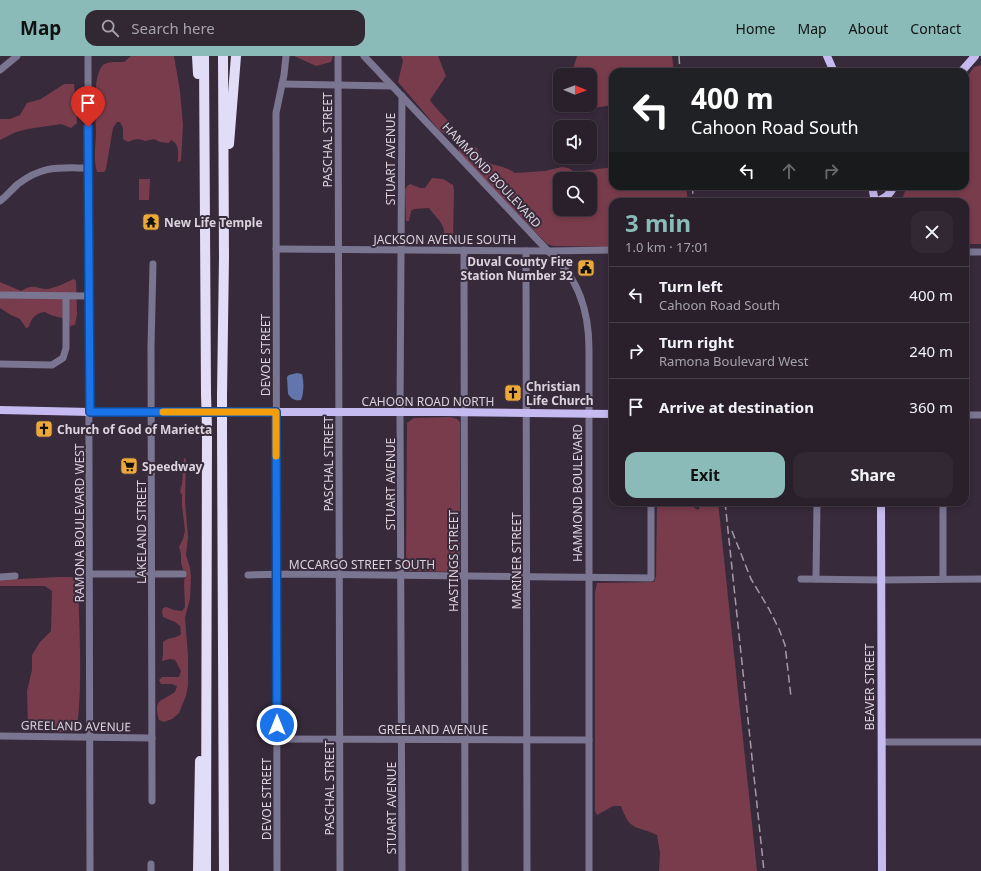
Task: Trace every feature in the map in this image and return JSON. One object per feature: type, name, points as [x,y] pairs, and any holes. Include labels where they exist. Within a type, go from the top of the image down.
[{"type":"highway","points":[[197,56],[204,164]]},
{"type":"highway","points":[[204,56],[207,429],[206,871]]},
{"type":"highway","points":[[223,56],[224,172],[222,428],[224,871]]},
{"type":"highway","points":[[224,172],[230,139],[236,56]]},
{"type":"highway","points":[[198,871],[202,703],[206,682]]},
{"type":"main road","points":[[827,56],[832,68]]},
{"type":"main road","points":[[964,68],[975,56]]},
{"type":"main road","points":[[885,198],[891,190]]},
{"type":"main road","points":[[0,410],[90,412],[276,412]]},
{"type":"main road","name":"CAHOON ROAD NORTH","points":[[276,412],[609,414]]},
{"type":"main road","name":"BEAVER STREET","points":[[881,506],[882,871]]},
{"type":"street","points":[[0,70],[17,56]]},
{"type":"street","name":"RAMONA BOULEVARD WEST","points":[[88,56],[90,871]]},
{"type":"street","name":"DEVOE STREET","points":[[277,871],[276,113],[284,75],[286,56]]},
{"type":"street","name":"PASCHAL STREET","points":[[338,56],[340,871]]},
{"type":"street","name":"HAMMOND BOULEVARD","points":[[364,56],[556,258],[570,277],[585,308],[589,336],[589,871]]},
{"type":"street","points":[[282,84],[392,86]]},
{"type":"street","name":"STUART AVENUE","points":[[402,96],[400,412],[402,871]]},
{"type":"street","points":[[0,201],[17,185],[32,174],[51,168],[88,168]]},
{"type":"street","name":"JACKSON AVENUE SOUTH","points":[[276,249],[526,251],[609,250]]},
{"type":"street","name":"HASTINGS STREET","points":[[464,250],[463,413],[465,871]]},
{"type":"street","name":"MARINER STREET","points":[[526,251],[527,871]]},
{"type":"street","points":[[969,252],[981,252]]},
{"type":"street","name":"LAKELAND STREET","points":[[152,801],[151,346],[153,264]]},
{"type":"street","points":[[0,294],[89,296]]},
{"type":"street","points":[[0,364],[52,365],[63,358],[66,348],[66,296]]},
{"type":"street","points":[[969,415],[981,415]]},
{"type":"street","name":"MCCARGO STREET SOUTH","points":[[248,575],[651,578],[652,506]]},
{"type":"street","points":[[816,579],[817,506]]},
{"type":"street","points":[[943,506],[943,579]]},
{"type":"street","points":[[90,574],[183,574]]},
{"type":"street","points":[[0,577],[15,576]]},
{"type":"street","points":[[801,579],[981,579]]},
{"type":"street","name":"GREELAND AVENUE","points":[[0,736],[152,738]]},
{"type":"street","name":"GREELAND AVENUE","points":[[277,739],[589,740]]},
{"type":"street","points":[[882,742],[981,742]]},
{"type":"shaded area","points":[[131,56],[174,56],[180,91],[183,125],[181,161],[178,162],[177,147],[171,140],[169,143],[160,142],[154,139],[145,141],[136,139],[128,142],[123,139],[123,128],[120,122],[117,122],[113,128],[106,169],[104,172],[97,172],[95,157],[95,97],[97,78],[103,65],[113,62],[124,62]]},
{"type":"shaded area","points":[[294,56],[333,56],[331,62],[316,66]]},
{"type":"shaded area","points":[[401,56],[438,56],[446,76],[430,100],[449,123],[454,131],[453,134],[448,136],[439,130],[398,82],[403,61]]},
{"type":"shaded area","points":[[577,56],[672,56],[674,68],[609,68],[609,106],[597,108],[597,68],[573,68]]},
{"type":"shaded area","points":[[981,65],[981,244],[969,244],[969,198],[902,198],[906,190],[969,190],[969,74],[974,67]]},
{"type":"shaded area","points":[[64,84],[74,84],[77,123],[71,128],[61,124],[28,129],[16,132],[0,140],[0,119],[10,119],[20,115],[27,103],[41,99]]},
{"type":"shaded area","points":[[462,143],[477,148],[485,160],[489,163],[509,169],[515,173],[545,171],[562,167],[568,168],[575,172],[609,168],[609,190],[686,190],[688,198],[609,198],[609,247],[554,246],[547,244],[460,155],[458,144]]},
{"type":"shaded area","points":[[432,178],[443,179],[453,185],[454,190],[453,240],[445,245],[433,246],[432,242],[442,240],[444,231],[441,223],[429,208],[414,209],[411,211],[409,221],[406,221],[405,190],[407,186],[410,184],[420,188],[425,188]]},
{"type":"shaded area","points":[[139,179],[150,179],[149,200],[139,200]]},
{"type":"shaded area","points":[[74,279],[76,281],[77,314],[75,325],[70,326],[69,320],[45,312],[34,316],[29,327],[26,328],[20,319],[0,308],[0,282],[21,291],[30,287],[48,289]]},
{"type":"shaded area","points":[[450,417],[457,419],[460,422],[460,569],[456,572],[410,571],[406,567],[407,423],[414,418]]},
{"type":"shaded area","points":[[184,458],[186,459],[185,501],[188,537],[186,555],[191,577],[190,598],[185,618],[188,655],[188,685],[186,696],[179,713],[172,719],[164,722],[159,720],[157,713],[158,704],[162,699],[175,692],[177,686],[172,684],[161,684],[159,680],[162,677],[179,677],[181,671],[175,660],[170,659],[162,661],[163,642],[181,634],[180,626],[163,617],[162,612],[163,608],[166,607],[182,611],[185,607],[185,575],[181,563],[179,547],[185,531],[182,495],[180,492]]},
{"type":"shaded area","points":[[657,506],[692,506],[698,510],[700,506],[718,506],[757,871],[659,871],[660,853],[657,835],[631,824],[627,820],[621,806],[613,806],[597,815],[595,811],[595,592],[597,583],[654,582],[656,577]]},
{"type":"shaded area","points":[[71,577],[78,579],[80,654],[79,710],[77,728],[65,732],[40,731],[28,728],[27,691],[32,670],[32,655],[40,642],[51,631],[52,591],[45,586],[0,586],[0,580]]},
{"type":"water","points":[[297,373],[302,374],[303,377],[303,391],[301,400],[293,399],[288,394],[287,377]]},
{"type":"railway","points":[[679,56],[680,68]]},
{"type":"railway","points":[[692,190],[694,198]]},
{"type":"railway","points":[[725,506],[764,871]]},
{"type":"railway","points":[[732,531],[751,579],[769,609],[785,645],[791,697]]},
{"type":"slow traffic","points":[[163,412],[276,412],[276,456]]},
{"type":"place","name":"New Life Temple","points":[[151,222]]},
{"type":"place","name":"Duval County Fire Station Number 32","points":[[586,268]]},
{"type":"place","name":"Christian Life Church","points":[[513,393]]},
{"type":"place","name":"Church of God of Marietta","points":[[44,429]]},
{"type":"place","name":"Speedway","points":[[129,466]]},
{"type":"route","points":[[88,127],[90,412],[276,412],[277,725]]}]
